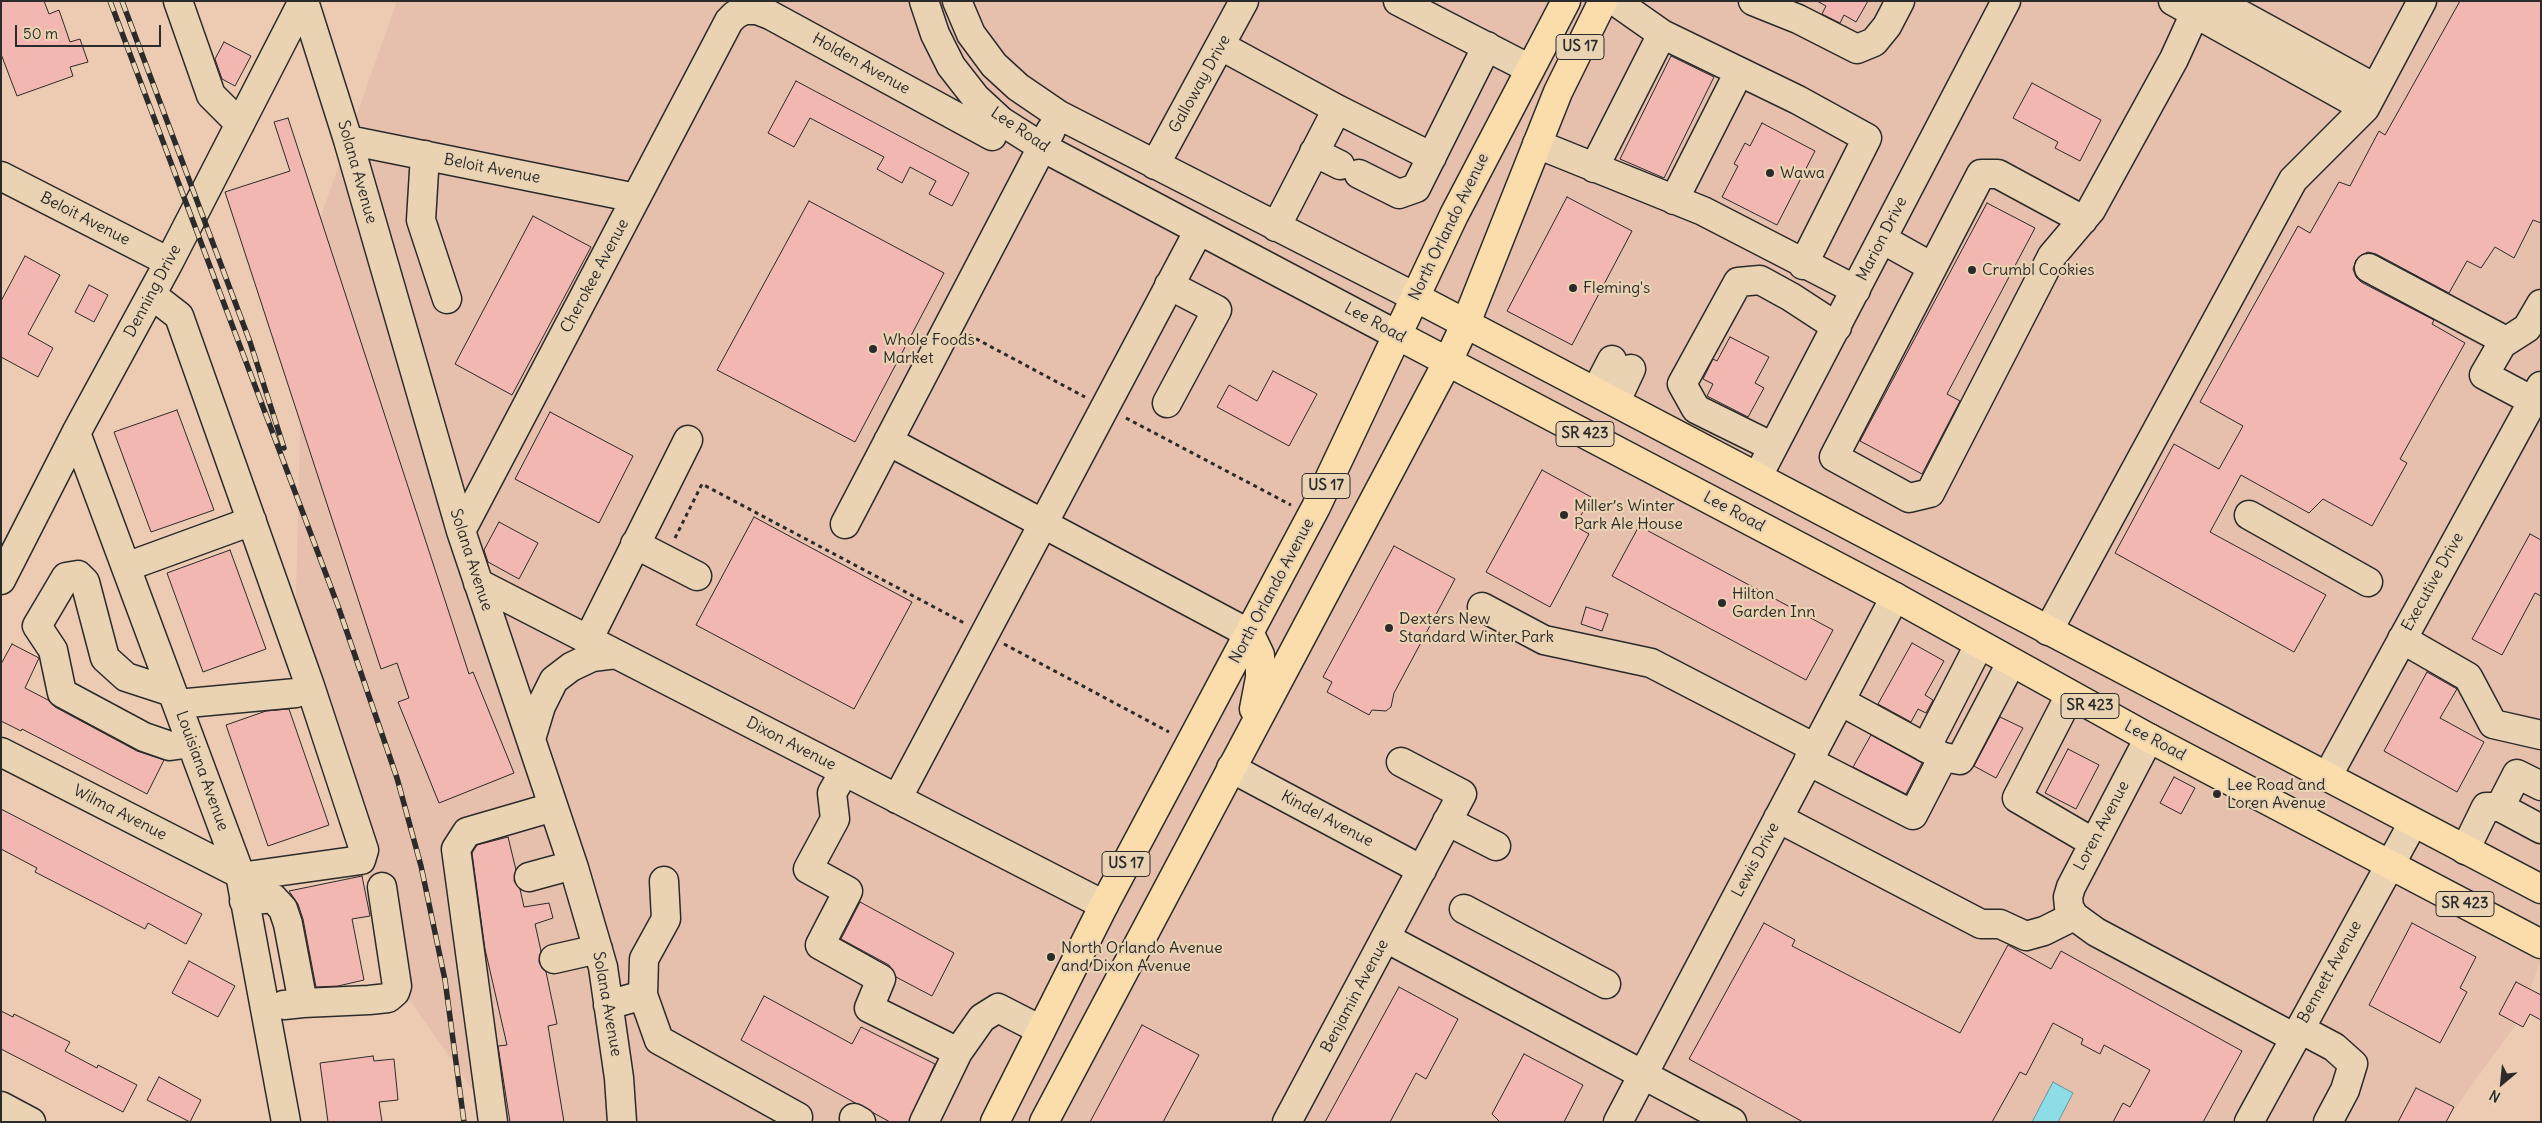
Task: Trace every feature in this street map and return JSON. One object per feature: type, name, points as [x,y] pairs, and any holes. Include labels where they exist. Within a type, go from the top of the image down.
[{"type":"main road","name":"North Orlando Avenue","points":[[995,1122],[1104,905],[1316,507],[1494,134],[1566,1]]},
{"type":"main road","name":"US 17","points":[[1044,1122],[1448,361],[1466,322],[1558,92],[1603,1]]},
{"type":"main road","name":"Lee Road","points":[[1415,297],[1466,322],[1967,589],[2541,890]]},
{"type":"main road","name":"Lee Road","points":[[1397,335],[1895,597],[2149,738],[2541,944]]},
{"type":"main road","points":[[1895,597],[1925,585],[1967,589]]},
{"type":"main road","points":[[1250,634],[1260,655],[1260,678],[1251,731]]},
{"type":"street","points":[[178,1],[211,95],[240,124]]},
{"type":"street","name":"Denning Drive","points":[[1,580],[76,433],[152,295],[304,1]]},
{"type":"street","name":"Solana Avenue","points":[[304,1],[348,140],[461,532],[573,865],[598,949],[603,967],[619,1078],[622,1122]]},
{"type":"street","name":"Lee Road","points":[[924,1],[935,34],[951,66],[976,98],[1001,121],[1042,147],[1397,335]]},
{"type":"street","name":"Lee Road","points":[[957,1],[972,34],[994,65],[1018,88],[1059,115],[1415,297]]},
{"type":"street","name":"Galloway Drive","points":[[1155,165],[1244,1]]},
{"type":"street","points":[[1398,1],[1530,69]]},
{"type":"street","points":[[1615,1],[1662,34],[1798,100],[1866,138],[1803,265]]},
{"type":"street","points":[[1753,1],[1798,19],[1857,49],[1874,42],[1895,11]]},
{"type":"street","name":"Marion Drive","points":[[1758,476],[2006,1]]},
{"type":"street","points":[[2048,631],[2293,180],[2370,98],[2422,1]]},
{"type":"street","points":[[2083,220],[1998,174],[1981,174],[1834,457],[1909,498],[1930,492],[2052,256],[2092,210],[2174,59],[2196,4],[2370,98]]},
{"type":"street","name":"Holden Avenue","points":[[728,21],[744,10],[757,10],[770,15],[992,136]]},
{"type":"street","name":"Cherokee Avenue","points":[[461,532],[728,21]]},
{"type":"street","points":[[1594,168],[1662,34]]},
{"type":"street","points":[[1221,46],[1338,110],[1432,157]]},
{"type":"street","points":[[1314,152],[1399,194],[1416,188],[1487,46]]},
{"type":"street","points":[[1674,200],[1739,72]]},
{"type":"street","points":[[1276,226],[1338,110]]},
{"type":"street","points":[[845,524],[1059,115]]},
{"type":"street","name":"Beloit Avenue","points":[[348,140],[636,198]]},
{"type":"street","points":[[1537,144],[1703,211],[1803,265],[1856,290]]},
{"type":"street","points":[[425,155],[421,220],[447,299]]},
{"type":"street","name":"Beloit Avenue","points":[[4,184],[169,262]]},
{"type":"street","points":[[897,798],[1199,230]]},
{"type":"street","points":[[1882,239],[1932,267]]},
{"type":"street","points":[[2370,268],[2506,341]]},
{"type":"street","points":[[1773,447],[1696,409],[1682,384],[1738,282],[1760,280],[1791,297],[1836,327]]},
{"type":"street","points":[[1167,402],[1217,310],[1169,285]]},
{"type":"street","points":[[152,295],[179,316],[310,686],[364,850],[361,860],[241,884]]},
{"type":"street","points":[[2537,394],[2484,375],[2502,344],[2527,328],[2541,304]]},
{"type":"street","points":[[1606,396],[1622,365]]},
{"type":"street","name":"Executive Drive","points":[[2327,778],[2537,394]]},
{"type":"street","name":"Louisiana Avenue","points":[[76,433],[241,884],[286,1122]]},
{"type":"street","points":[[588,640],[688,440]]},
{"type":"street","points":[[888,440],[1250,634]]},
{"type":"street","points":[[2249,515],[2368,582]]},
{"type":"street","points":[[126,567],[252,521]]},
{"type":"street","points":[[636,544],[697,576]]},
{"type":"street","points":[[191,743],[170,746],[144,736],[62,694],[52,650],[37,626],[66,577],[78,575],[85,582],[105,658],[126,677],[174,698],[296,693],[310,686]]},
{"type":"street","name":"Dixon Avenue","points":[[478,583],[1104,905]]},
{"type":"street","name":"Lewis Drive","points":[[1618,1122],[1895,597]]},
{"type":"street","points":[[1482,607],[1544,640],[1651,663],[1812,754],[1913,815],[1935,753],[1980,645]]},
{"type":"street","points":[[2402,638],[2468,677],[2493,724],[2541,735]]},
{"type":"street","points":[[531,739],[541,706],[554,680],[571,667],[592,657],[616,654]]},
{"type":"street","points":[[1840,701],[1935,753],[1960,760],[2011,663]]},
{"type":"street","points":[[2070,695],[2017,798],[2094,843]]},
{"type":"street","name":"Loren Avenue","points":[[2074,916],[2069,907],[2070,887],[2149,738]]},
{"type":"street","name":"Wilma Avenue","points":[[1,752],[241,884]]},
{"type":"street","name":"Benjamin Avenue","points":[[1287,1122],[1462,794],[1401,762]]},
{"type":"street","name":"Kindel Avenue","points":[[1231,768],[1422,870]]},
{"type":"street","points":[[844,772],[832,793],[835,818],[808,870],[848,891],[820,944],[881,979],[869,1008],[958,1052]]},
{"type":"street","points":[[2500,807],[2517,774],[2541,786]]},
{"type":"street","points":[[493,1122],[456,849],[467,832],[553,807]]},
{"type":"street","points":[[2465,850],[2486,807],[2500,807],[2541,829]]},
{"type":"street","points":[[1778,818],[1982,924],[2000,924],[2026,936],[2044,931],[2074,916],[2096,932],[2297,1033],[2334,1047],[2353,1064],[2344,1090],[2328,1122]]},
{"type":"street","points":[[1447,821],[1496,846]]},
{"type":"street","name":"Bennett Avenue","points":[[2249,1122],[2413,823]]},
{"type":"street","points":[[529,877],[573,865]]},
{"type":"street","points":[[664,881],[666,919],[644,959],[644,995],[660,1040],[798,1117]]},
{"type":"street","points":[[241,884],[273,898],[283,909],[288,924],[303,1003]]},
{"type":"street","points":[[264,1007],[388,998],[396,992],[397,986],[382,887]]},
{"type":"street","points":[[1464,909],[1606,984]]},
{"type":"street","points":[[1386,938],[1732,1122]]},
{"type":"street","points":[[554,959],[598,949]]},
{"type":"street","points":[[608,1005],[644,995]]},
{"type":"street","points":[[924,1122],[958,1052],[982,1018],[998,1008],[1041,1030]]},
{"type":"street","points":[[1,1106],[31,1122]]},
{"type":"path","points":[[670,546],[702,484],[1170,732]]},
{"type":"shaded area","points":[[397,1],[2541,1],[2541,957],[2522,1016],[2445,1122],[495,1122],[402,989],[295,634],[304,264]]},
{"type":"water","points":[[2053,1082],[2073,1093],[2058,1122],[2032,1122]]},
{"type":"building","points":[[1,1],[44,1],[49,14],[59,10],[70,42],[80,39],[88,62],[70,67],[73,76],[17,96],[1,54]]},
{"type":"building","points":[[1817,1],[1868,1],[1856,22],[1844,15],[1840,23],[1822,14],[1826,6]]},
{"type":"building","points":[[2460,1],[2541,1],[2541,223],[2533,220],[2514,258],[2495,247],[2481,268],[2467,261],[2449,293],[2376,254],[2368,252],[2356,260],[2353,269],[2356,277],[2361,282],[2434,320],[2432,324],[2465,343],[2400,459],[2407,463],[2372,526],[2323,499],[2309,513],[2241,475],[2210,532],[2326,595],[2294,652],[2115,553],[2174,444],[2219,469],[2243,426],[2200,402],[2298,226],[2310,233],[2339,182],[2350,186],[2379,131],[2385,135]]},
{"type":"building","points":[[224,42],[251,56],[235,86],[222,79],[215,59]]},
{"type":"building","points":[[1671,56],[1714,77],[1664,178],[1620,159]]},
{"type":"building","points":[[796,81],[969,173],[952,206],[929,194],[936,181],[910,167],[902,183],[877,169],[884,157],[810,118],[794,147],[768,133]]},
{"type":"building","points":[[2032,83],[2101,120],[2080,161],[2055,148],[2058,142],[2013,118]]},
{"type":"building","points":[[288,118],[469,674],[473,672],[514,773],[439,803],[398,702],[409,698],[397,663],[381,669],[225,192],[290,171],[274,122]]},
{"type":"building","points":[[1762,123],[1815,151],[1777,225],[1722,197],[1738,166],[1734,164],[1745,143],[1750,146]]},
{"type":"building","points":[[1567,197],[1632,231],[1572,345],[1507,311]]},
{"type":"building","points":[[809,201],[944,273],[855,442],[717,370]]},
{"type":"building","points":[[1987,203],[2035,228],[1947,394],[1960,401],[1922,474],[1860,441]]},
{"type":"building","points":[[533,216],[591,247],[512,395],[455,364]]},
{"type":"building","points":[[25,256],[60,275],[28,334],[53,348],[38,377],[1,357],[1,301]]},
{"type":"building","points":[[89,285],[108,295],[94,322],[75,312]]},
{"type":"building","points":[[1730,337],[1769,357],[1755,383],[1764,388],[1748,417],[1707,396],[1713,384],[1703,379],[1713,359],[1717,361]]},
{"type":"building","points":[[1273,371],[1317,394],[1289,446],[1217,407],[1229,385],[1257,401]]},
{"type":"building","points":[[177,410],[214,510],[151,532],[114,432]]},
{"type":"building","points":[[550,412],[633,456],[599,523],[515,479]]},
{"type":"building","points":[[1542,470],[1591,497],[1575,526],[1589,534],[1550,607],[1486,572]]},
{"type":"building","points":[[754,517],[912,602],[854,709],[696,625]]},
{"type":"building","points":[[499,522],[538,543],[519,579],[488,562],[484,550]]},
{"type":"building","name":"Hilton Garden Inn","points":[[1639,526],[1833,630],[1806,680],[1612,576]]},
{"type":"building","points":[[2530,534],[2541,540],[2541,596],[2535,593],[2502,655],[2472,639]]},
{"type":"building","name":"Dexters New Standard Winter Park","points":[[1394,546],[1455,579],[1394,693],[1391,707],[1386,711],[1372,710],[1369,715],[1327,692],[1332,682],[1323,677]]},
{"type":"building","points":[[230,550],[266,649],[203,672],[167,573]]},
{"type":"building","points":[[1586,607],[1608,614],[1602,631],[1581,624]]},
{"type":"building","points":[[1912,643],[1944,661],[1925,695],[1933,700],[1926,713],[1918,709],[1911,722],[1878,704]]},
{"type":"building","points":[[12,644],[39,658],[25,688],[48,700],[55,707],[137,751],[164,760],[147,794],[22,729],[21,731],[1,721],[1,664]]},
{"type":"building","points":[[2427,672],[2457,689],[2440,718],[2484,742],[2457,792],[2384,751]]},
{"type":"building","points":[[289,709],[329,825],[268,846],[226,725],[266,711]]},
{"type":"building","points":[[2000,717],[2023,728],[1996,778],[1974,766]]},
{"type":"building","points":[[1871,735],[1922,763],[1906,794],[1853,767]]},
{"type":"building","points":[[2068,749],[2099,765],[2076,809],[2045,793]]},
{"type":"building","points":[[2174,777],[2195,788],[2181,814],[2160,803]]},
{"type":"building","points":[[1,809],[202,914],[186,944],[148,923],[145,929],[35,872],[37,868],[1,849]]},
{"type":"building","points":[[508,837],[516,870],[514,881],[520,889],[524,907],[549,903],[553,918],[535,924],[541,951],[539,962],[546,972],[557,1024],[548,1026],[564,1122],[510,1122],[498,1046],[507,1045],[485,949],[472,853],[477,845]]},
{"type":"building","points":[[362,876],[370,916],[352,919],[364,980],[338,986],[316,987],[303,919],[298,904],[289,891]]},
{"type":"building","points":[[860,902],[954,953],[932,996],[896,977],[889,965],[841,939]]},
{"type":"building","points":[[1764,923],[1795,940],[1792,946],[1960,1033],[2008,945],[2051,969],[2061,951],[2242,1051],[2203,1122],[2113,1122],[2123,1103],[2130,1107],[2150,1070],[2104,1045],[2100,1054],[2081,1044],[2083,1039],[2053,1023],[2026,1075],[2020,1072],[1992,1122],[1803,1122],[1689,1059]]},
{"type":"building","points":[[2412,923],[2476,957],[2460,988],[2467,992],[2440,1043],[2369,1005]]},
{"type":"building","points":[[189,961],[235,986],[218,1017],[172,993]]},
{"type":"building","points":[[2516,982],[2541,995],[2541,1020],[2530,1014],[2523,1027],[2499,1014]]},
{"type":"building","points":[[1399,987],[1458,1019],[1426,1079],[1416,1073],[1390,1122],[1325,1122]]},
{"type":"building","points":[[764,996],[852,1044],[861,1027],[935,1064],[909,1122],[890,1122],[741,1040]]},
{"type":"building","points":[[1,1011],[13,1017],[14,1014],[70,1042],[65,1051],[97,1068],[98,1065],[137,1085],[123,1112],[1,1049]]},
{"type":"building","points":[[1142,1025],[1199,1055],[1163,1122],[1090,1122]]},
{"type":"building","points":[[1524,1054],[1583,1085],[1564,1122],[1500,1122],[1492,1114]]},
{"type":"building","points":[[373,1056],[374,1061],[394,1059],[398,1100],[379,1102],[382,1122],[328,1122],[320,1063]]},
{"type":"building","points":[[159,1077],[201,1100],[190,1122],[147,1100]]},
{"type":"building","points":[[2416,1088],[2454,1107],[2446,1122],[2398,1122]]},
{"type":"railway","points":[[110,1],[338,606],[397,778],[421,866],[445,980],[464,1122]]},
{"type":"railway","points":[[122,1],[250,342],[284,448]]},
{"type":"place","name":"Wawa","points":[[1770,173]]},
{"type":"place","name":"Crumbl Cookies","points":[[1972,270]]},
{"type":"place","name":"Fleming's","points":[[1573,288]]},
{"type":"place","name":"Whole Foods Market","points":[[873,349]]},
{"type":"place","name":"Miller’s Winter Park Ale House","points":[[1564,515]]},
{"type":"place","name":"Hilton Garden Inn","points":[[1722,603]]},
{"type":"place","name":"Dexters New Standard Winter Park","points":[[1389,628]]},
{"type":"place","name":"Lee Road and Loren Avenue","points":[[2217,794]]},
{"type":"place","name":"North Orlando Avenue and Dixon Avenue","points":[[1051,957]]}]
